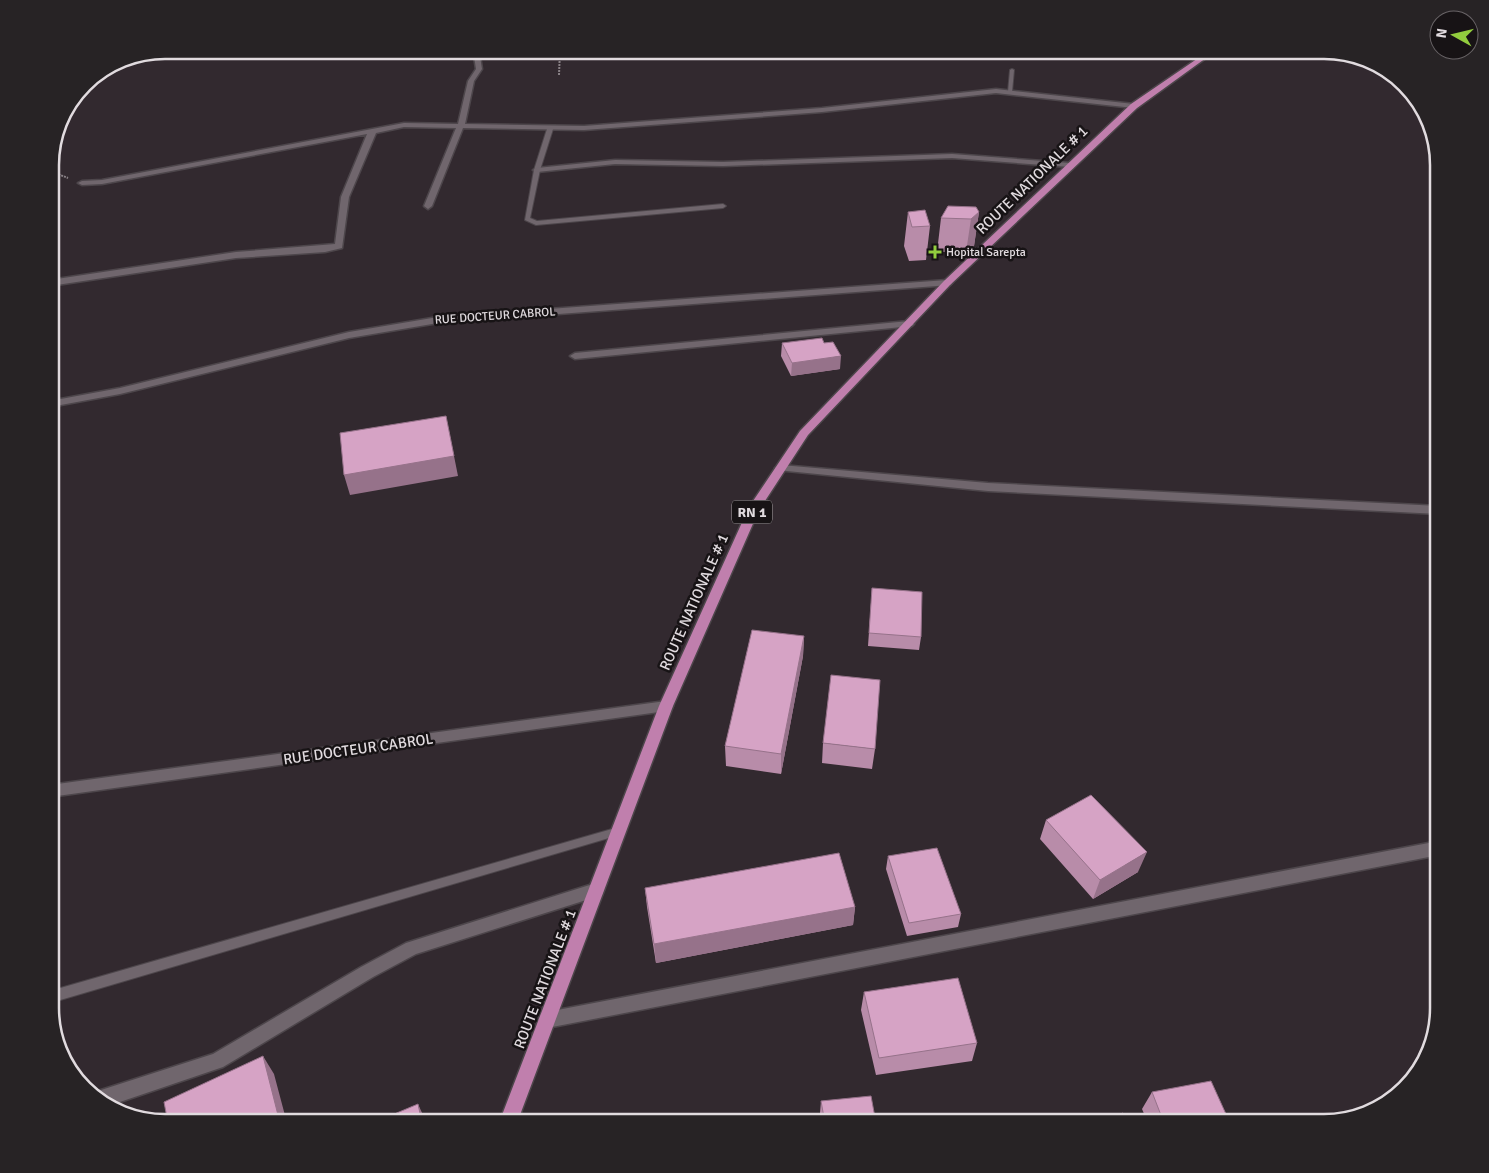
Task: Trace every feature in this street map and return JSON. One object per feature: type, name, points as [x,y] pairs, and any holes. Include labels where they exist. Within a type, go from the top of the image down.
[{"type":"main road","name":"ROUTE NATIONALE # 1","points":[[511,1114],[666,706],[753,510],[804,433],[947,284],[1134,106],[1201,59]]},
{"type":"street","points":[[428,206],[461,125],[471,81],[479,69],[477,59]]},
{"type":"street","points":[[82,183],[102,182],[404,125],[461,125],[550,129],[822,110],[970,93],[1010,92],[1134,106]]},
{"type":"street","points":[[59,282],[236,255],[325,249],[338,246],[345,196],[373,130]]},
{"type":"street","points":[[537,170],[616,162],[723,164],[952,156],[1070,165]]},
{"type":"street","name":"RUE DOCTEUR CABROL","points":[[59,402],[120,391],[349,335],[438,320],[947,284]]},
{"type":"street","points":[[575,356],[909,324]]},
{"type":"street","points":[[781,468],[988,488],[1430,510]]},
{"type":"street","name":"RUE DOCTEUR CABROL","points":[[59,790],[666,706]]},
{"type":"street","points":[[547,1020],[1430,850]]},
{"type":"street","points":[[107,1097],[216,1061],[367,972],[412,948],[596,890]]},
{"type":"lane","points":[[1010,92],[1012,70]]},
{"type":"lane","points":[[550,129],[537,170],[527,219],[536,223],[723,206]]},
{"type":"lane","points":[[59,994],[619,831]]},
{"type":"path","points":[[559,76],[560,59]]},
{"type":"path","points":[[59,174],[82,183]]},
{"type":"building","points":[[948,206],[976,207],[979,212],[971,219],[941,218]]},
{"type":"building","points":[[925,210],[930,226],[912,227],[908,212]]},
{"type":"building","points":[[822,338],[824,343],[833,342],[841,356],[792,363],[782,343]]},
{"type":"building","points":[[446,416],[454,456],[344,475],[340,433]]},
{"type":"building","points":[[872,588],[922,592],[921,637],[869,633]]},
{"type":"building","points":[[752,630],[804,636],[781,754],[725,746]]},
{"type":"building","points":[[831,675],[880,680],[875,749],[823,743]]},
{"type":"building","points":[[1091,795],[1147,852],[1100,880],[1046,820]]},
{"type":"building","points":[[937,848],[961,914],[909,923],[888,856]]},
{"type":"building","points":[[839,853],[855,907],[654,944],[645,888]]},
{"type":"building","points":[[958,978],[977,1043],[879,1058],[864,992]]},
{"type":"building","points":[[263,1056],[278,1114],[166,1114],[164,1102]]},
{"type":"building","points":[[1211,1081],[1226,1114],[1161,1114],[1152,1092]]},
{"type":"building","points":[[871,1096],[874,1114],[823,1114],[821,1101]]},
{"type":"building","points":[[418,1104],[420,1114],[394,1114]]},
{"type":"place","name":"Hopital Sarepta","points":[[935,252]]}]
